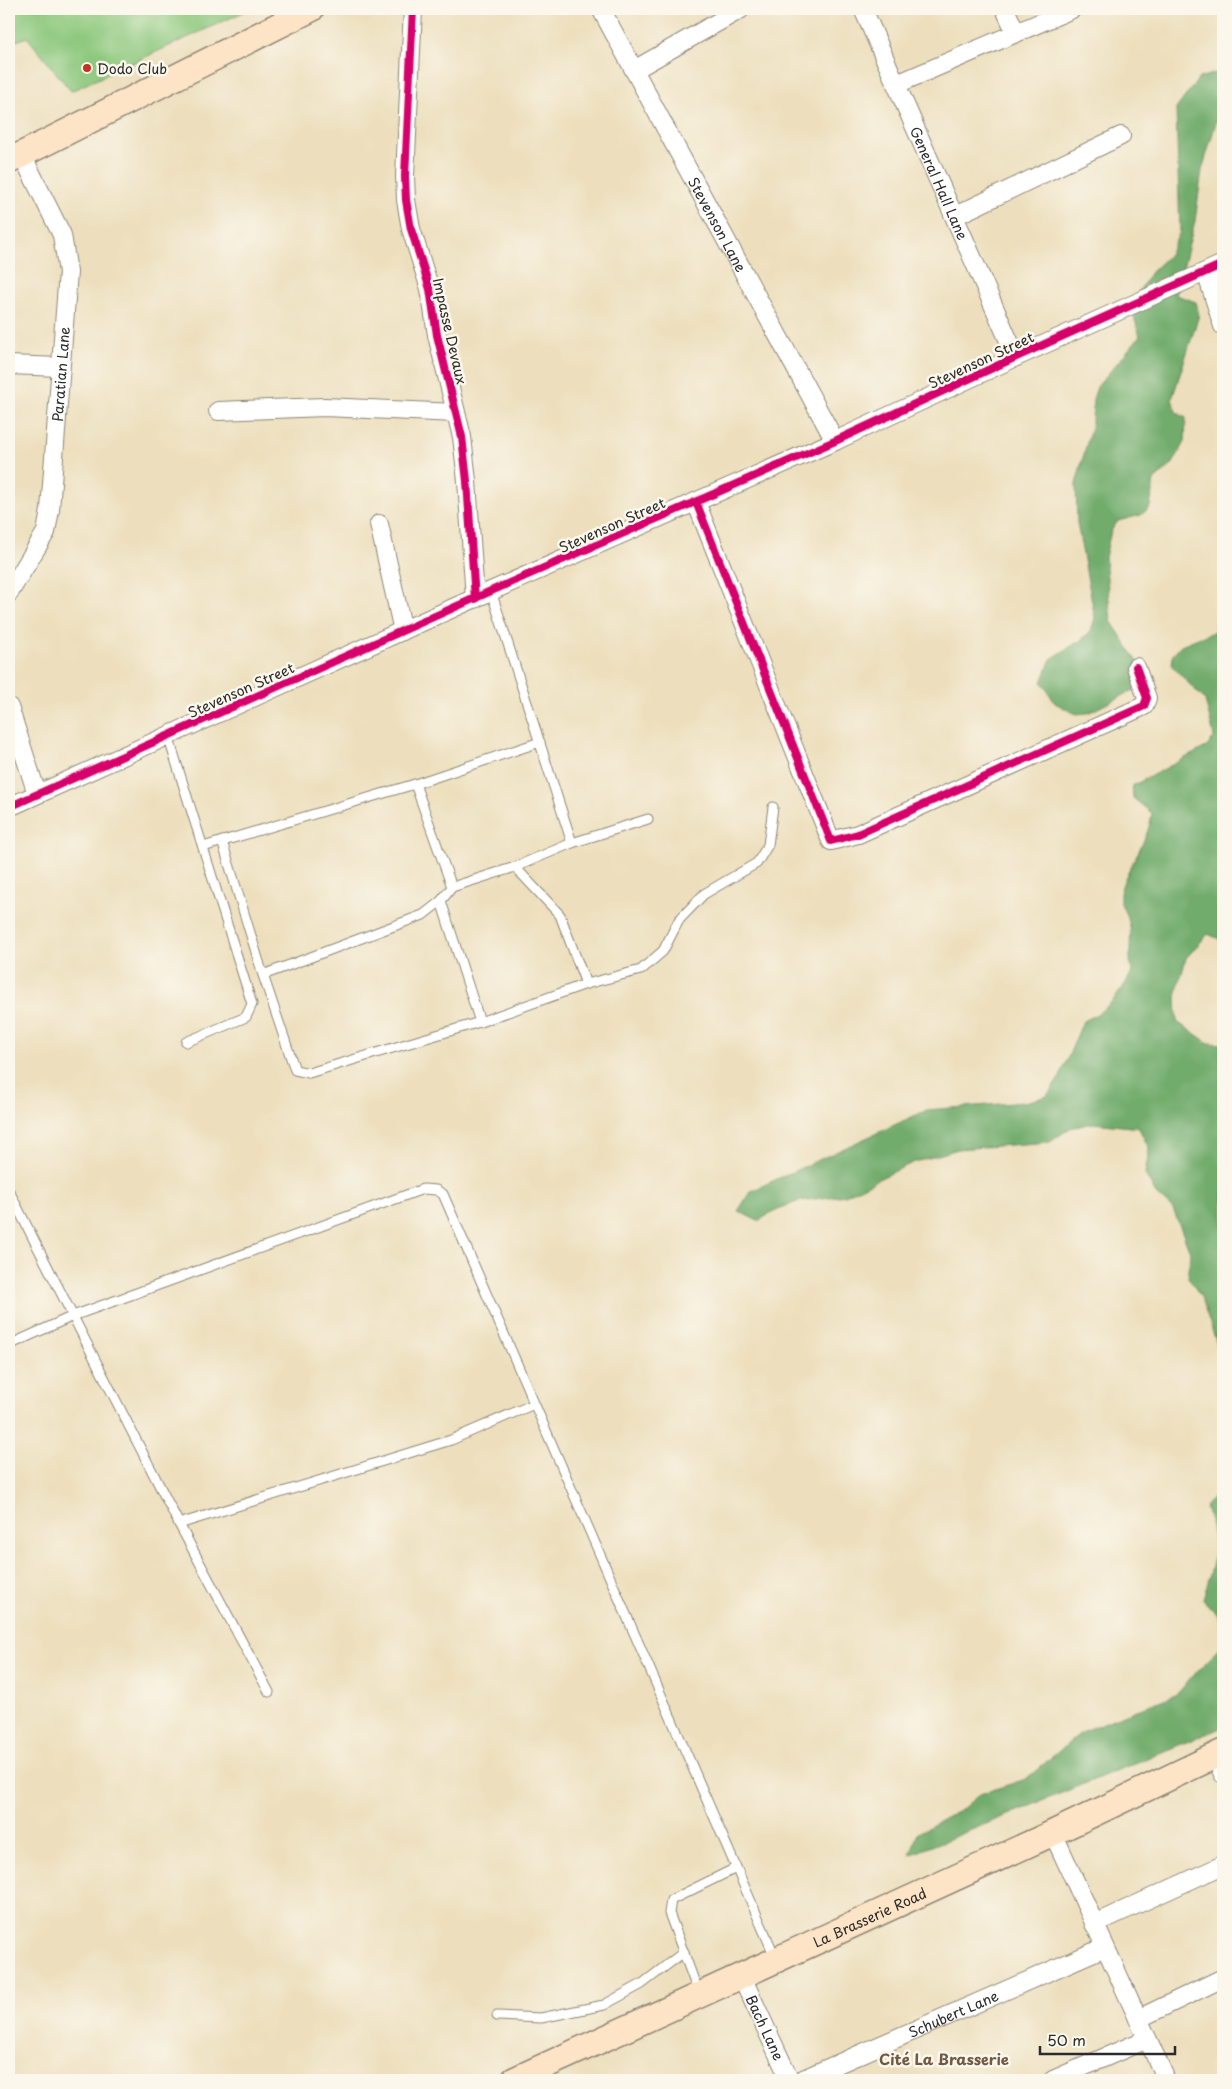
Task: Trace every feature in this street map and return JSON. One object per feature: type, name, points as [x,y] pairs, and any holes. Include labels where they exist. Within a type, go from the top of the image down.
[{"type":"main road","points":[[15,158],[311,9]]},
{"type":"main road","name":"La Brasserie Road","points":[[529,2078],[699,1994],[1053,1833],[1220,1761]]},
{"type":"street","name":"Impasse Devaux","points":[[413,9],[405,176],[406,200],[411,229],[430,289],[437,335],[462,437],[475,599]]},
{"type":"street","name":"Stevenson Lane","points":[[601,9],[836,441]]},
{"type":"street","points":[[634,70],[741,9]]},
{"type":"street","name":"General Hall Lane","points":[[863,9],[1016,357]]},
{"type":"street","points":[[1005,9],[1016,33]]},
{"type":"street","points":[[897,84],[1072,9]]},
{"type":"street","points":[[955,216],[1121,136]]},
{"type":"street","name":"Paratian Lane","points":[[9,593],[46,532],[50,510],[68,272],[62,235],[15,158]]},
{"type":"street","name":"Stevenson Street","points":[[9,807],[491,591],[836,441],[1016,357],[1223,264]]},
{"type":"street","points":[[1206,272],[1223,326]]},
{"type":"street","points":[[9,365],[60,368]]},
{"type":"street","points":[[218,411],[325,407],[456,413]]},
{"type":"street","points":[[696,502],[831,841],[858,834],[1144,706],[1147,698],[1136,667]]},
{"type":"street","points":[[379,524],[403,631]]},
{"type":"street","points":[[9,707],[36,794]]},
{"type":"street","points":[[1053,1833],[1164,2075]]},
{"type":"street","points":[[1094,1924],[1223,1865]]},
{"type":"street","name":"Schubert Lane","points":[[801,2080],[1105,1947]]},
{"type":"street","name":"Bach Lane","points":[[742,1975],[790,2080]]},
{"type":"street","points":[[1138,2019],[1223,1978]]},
{"type":"street","points":[[1054,2080],[1147,2039]]},
{"type":"lane","points":[[491,591],[572,843]]},
{"type":"lane","points":[[168,736],[252,1004],[246,1017],[186,1042]]},
{"type":"lane","points":[[203,847],[415,784],[540,742]]},
{"type":"lane","points":[[415,784],[452,887]]},
{"type":"lane","points":[[222,841],[263,975],[296,1070],[309,1073],[480,1022],[586,984],[640,970],[663,951],[679,920],[704,894],[757,863],[768,845],[773,807]]},
{"type":"lane","points":[[263,975],[423,915],[441,901],[452,887],[515,867],[572,843],[648,819]]},
{"type":"lane","points":[[515,867],[560,914],[586,984]]},
{"type":"lane","points":[[441,901],[480,1022]]},
{"type":"lane","points":[[9,1345],[73,1316],[423,1189],[436,1190],[443,1194],[776,1959]]},
{"type":"lane","points":[[9,1191],[179,1524],[269,1692]]},
{"type":"lane","points":[[179,1524],[451,1440],[534,1404]]},
{"type":"lane","points":[[699,1994],[669,1913],[671,1900],[736,1868]]},
{"type":"lane","points":[[497,2016],[541,2018],[604,2006],[642,1984],[684,1952]]},
{"type":"green space","name":"Dodo Club","points":[[9,9],[250,9],[71,91],[27,37],[9,44]]},
{"type":"green space","points":[[1219,72],[1220,109],[1202,170],[1195,221],[1176,295],[1196,302],[1199,315],[1172,399],[1176,412],[1186,418],[1185,442],[1172,465],[1154,480],[1150,507],[1141,515],[1118,521],[1111,531],[1105,557],[1111,621],[1146,674],[1142,686],[1088,713],[1076,714],[1055,703],[1042,682],[1051,659],[1081,640],[1091,631],[1095,618],[1077,523],[1076,484],[1092,424],[1093,399],[1097,387],[1140,336],[1134,317],[1138,293],[1151,272],[1169,255],[1180,232],[1176,109],[1199,78]]},
{"type":"green space","points":[[1223,628],[1223,941],[1208,934],[1186,958],[1176,996],[1177,1022],[1209,1043],[1223,1044],[1223,1362],[1201,1297],[1188,1277],[1191,1254],[1173,1209],[1156,1194],[1145,1174],[1149,1149],[1139,1128],[1094,1123],[1070,1128],[1050,1142],[958,1149],[912,1163],[845,1195],[800,1201],[778,1209],[758,1221],[738,1211],[751,1191],[927,1110],[1025,1102],[1047,1096],[1060,1077],[1083,1021],[1099,1013],[1112,1001],[1123,988],[1132,972],[1130,927],[1120,894],[1147,833],[1152,813],[1133,798],[1132,786],[1208,746],[1214,736],[1205,700],[1172,666],[1173,654],[1181,645]]},
{"type":"green space","points":[[1223,1482],[1223,1635],[1219,1616],[1203,1600],[1214,1554],[1213,1533],[1205,1507],[1221,1489]]},
{"type":"green space","points":[[1223,1643],[1223,1727],[910,1855],[918,1833],[961,1810],[980,1794],[1026,1779],[1083,1731],[1177,1694]]},
{"type":"cycle path","points":[[413,9],[405,176],[406,200],[411,229],[430,289],[437,335],[462,437],[475,599]]},
{"type":"cycle path","points":[[9,807],[491,591],[835,441],[1223,264]]},
{"type":"cycle path","points":[[696,502],[831,841],[858,834],[1144,706],[1147,698],[1136,667]]},
{"type":"place","name":"Dodo Club","points":[[87,68]]},
{"type":"district","name":"Cité La Brasserie","points":[[944,2058]]}]
